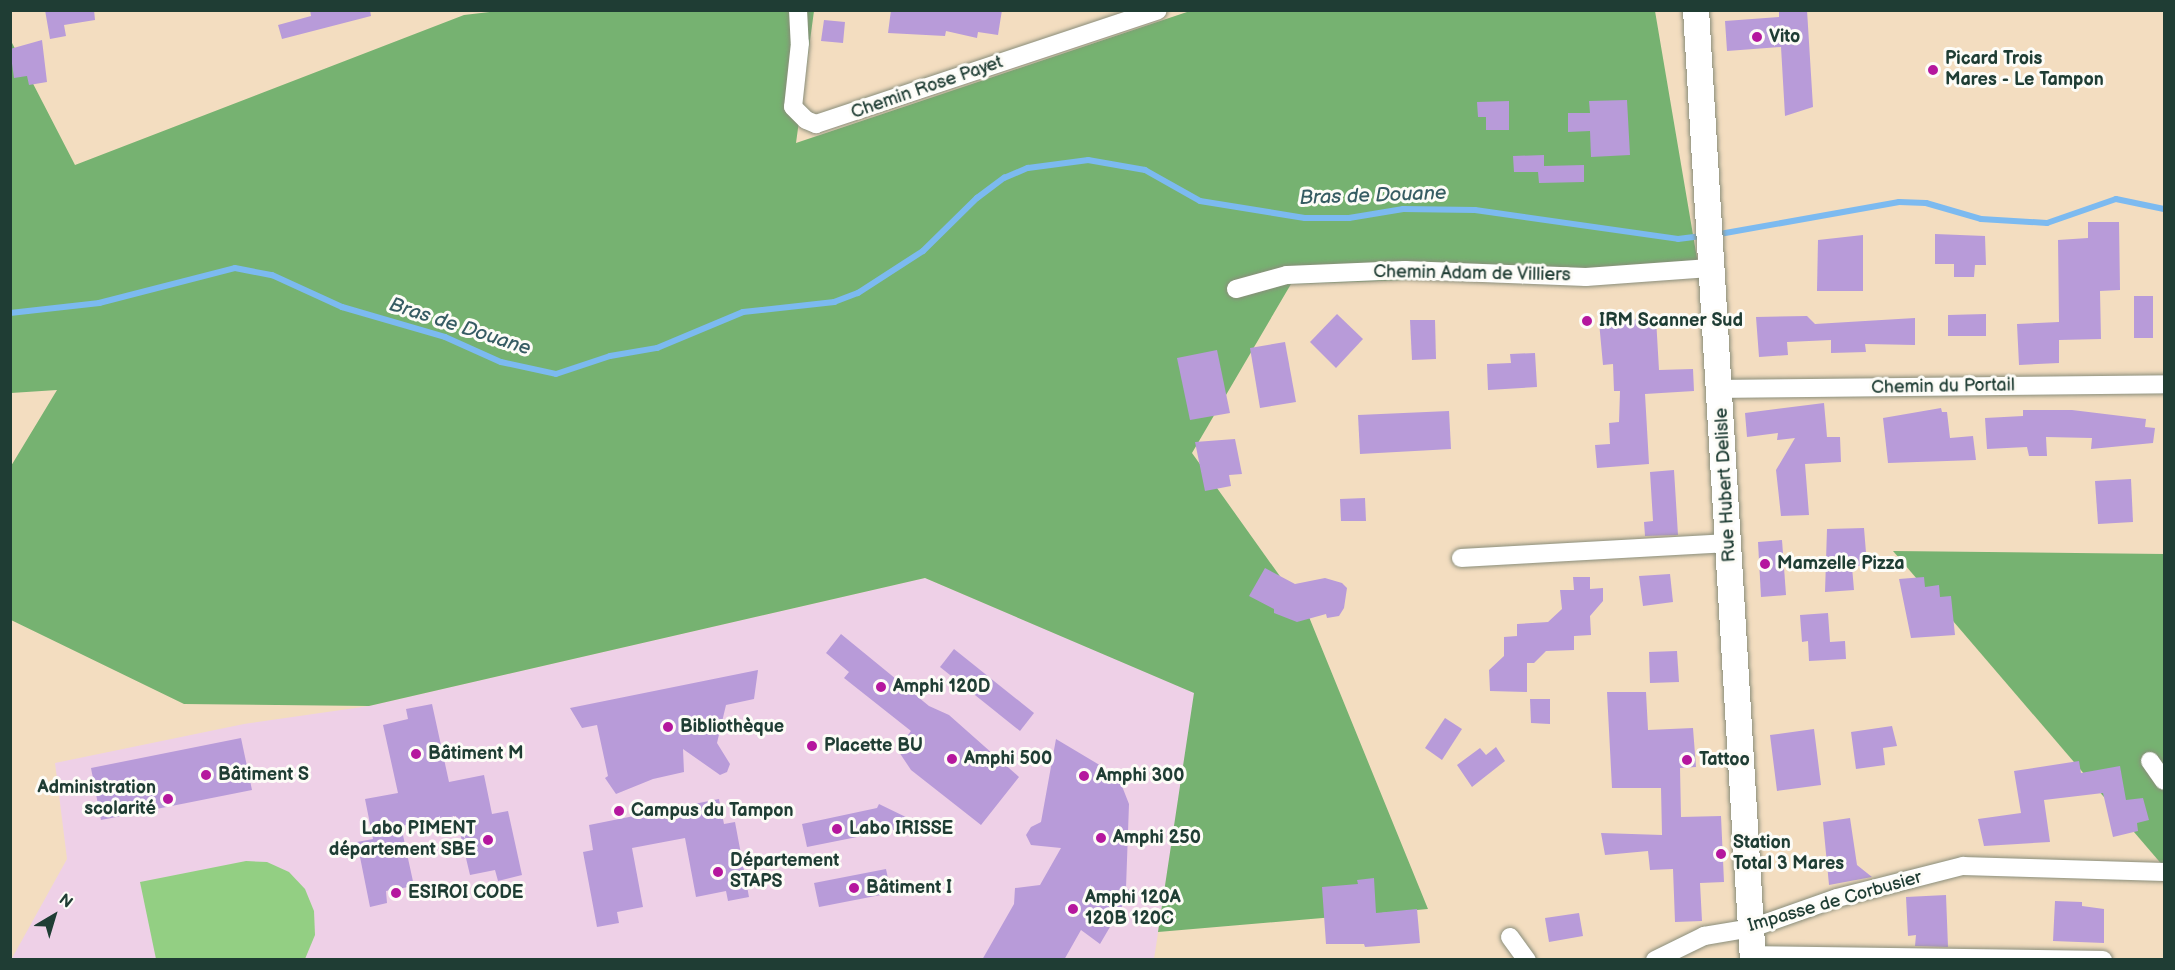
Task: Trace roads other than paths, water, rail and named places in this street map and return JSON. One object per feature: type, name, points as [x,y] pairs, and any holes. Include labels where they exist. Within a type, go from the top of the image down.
[{"type":"main road","name":"Rue Hubert Delisle","points":[[1696,10],[1710,262],[1721,389],[1752,957]]},
{"type":"street","name":"Chemin Rose Payet","points":[[798,10],[801,43],[793,107],[798,115],[816,124],[1158,10]]},
{"type":"street","name":"Chemin Adam de Villiers","points":[[1236,289],[1287,275],[1322,273],[1405,270],[1586,277],[1710,262]]},
{"type":"street","name":"Chemin du Portail","points":[[1721,389],[2164,384]]},
{"type":"street","points":[[1461,558],[1729,543]]},
{"type":"street","points":[[2150,761],[2164,780]]},
{"type":"street","name":"Impasse de Corbusier","points":[[1655,960],[1704,936],[1752,928],[1837,898],[1963,866],[2164,872]]},
{"type":"street","points":[[1510,938],[1527,960]]},
{"type":"street","points":[[1752,957],[2103,960]]},
{"type":"waterway","name":"Bras de Douane","points":[[10,313],[99,303],[235,268],[272,275],[342,307],[445,337],[501,362],[556,374],[610,356],[657,348],[743,312],[834,302],[858,293],[923,251],[977,198],[1004,178],[1028,168],[1088,160],[1145,170],[1200,201],[1305,218],[1349,218],[1403,209],[1475,210],[1678,239],[1704,236]]},
{"type":"waterway","name":"Bras de Douane","points":[[1714,235],[1899,202],[1926,203],[1981,219],[2047,223],[2116,199],[2164,209]]},
{"type":"place","name":"Vito","points":[[1757,37]]},
{"type":"place","name":"Picard Trois Mares - Le Tampon","points":[[1933,70]]},
{"type":"place","name":"IRM Scanner Sud","points":[[1587,321]]},
{"type":"place","name":"Mamzelle Pizza","points":[[1765,564]]},
{"type":"place","name":"Amphi 120D","points":[[881,687]]},
{"type":"place","name":"Bibliothèque","points":[[668,727]]},
{"type":"place","name":"Placette BU","points":[[812,746]]},
{"type":"place","name":"Bâtiment M","points":[[416,754]]},
{"type":"place","name":"Amphi 500","points":[[952,759]]},
{"type":"place","name":"Tattoo","points":[[1687,760]]},
{"type":"place","name":"Bâtiment S","points":[[206,775]]},
{"type":"place","name":"Amphi 300","points":[[1084,776]]},
{"type":"place","name":"Administration scolarité","points":[[168,799]]},
{"type":"place","name":"Campus du Tampon","points":[[619,811]]},
{"type":"place","name":"Labo IRISSE","points":[[837,829]]},
{"type":"place","name":"Amphi 250","points":[[1101,838]]},
{"type":"place","name":"Labo PIMENT département SBE","points":[[488,840]]},
{"type":"place","name":"Station Total 3 Mares","points":[[1721,854]]},
{"type":"place","name":"Département STAPS","points":[[718,872]]},
{"type":"place","name":"Bâtiment I","points":[[854,888]]},
{"type":"place","name":"ESIROI CODE","points":[[396,893]]},
{"type":"place","name":"Amphi 120A 120B 120C","points":[[1073,909]]}]
